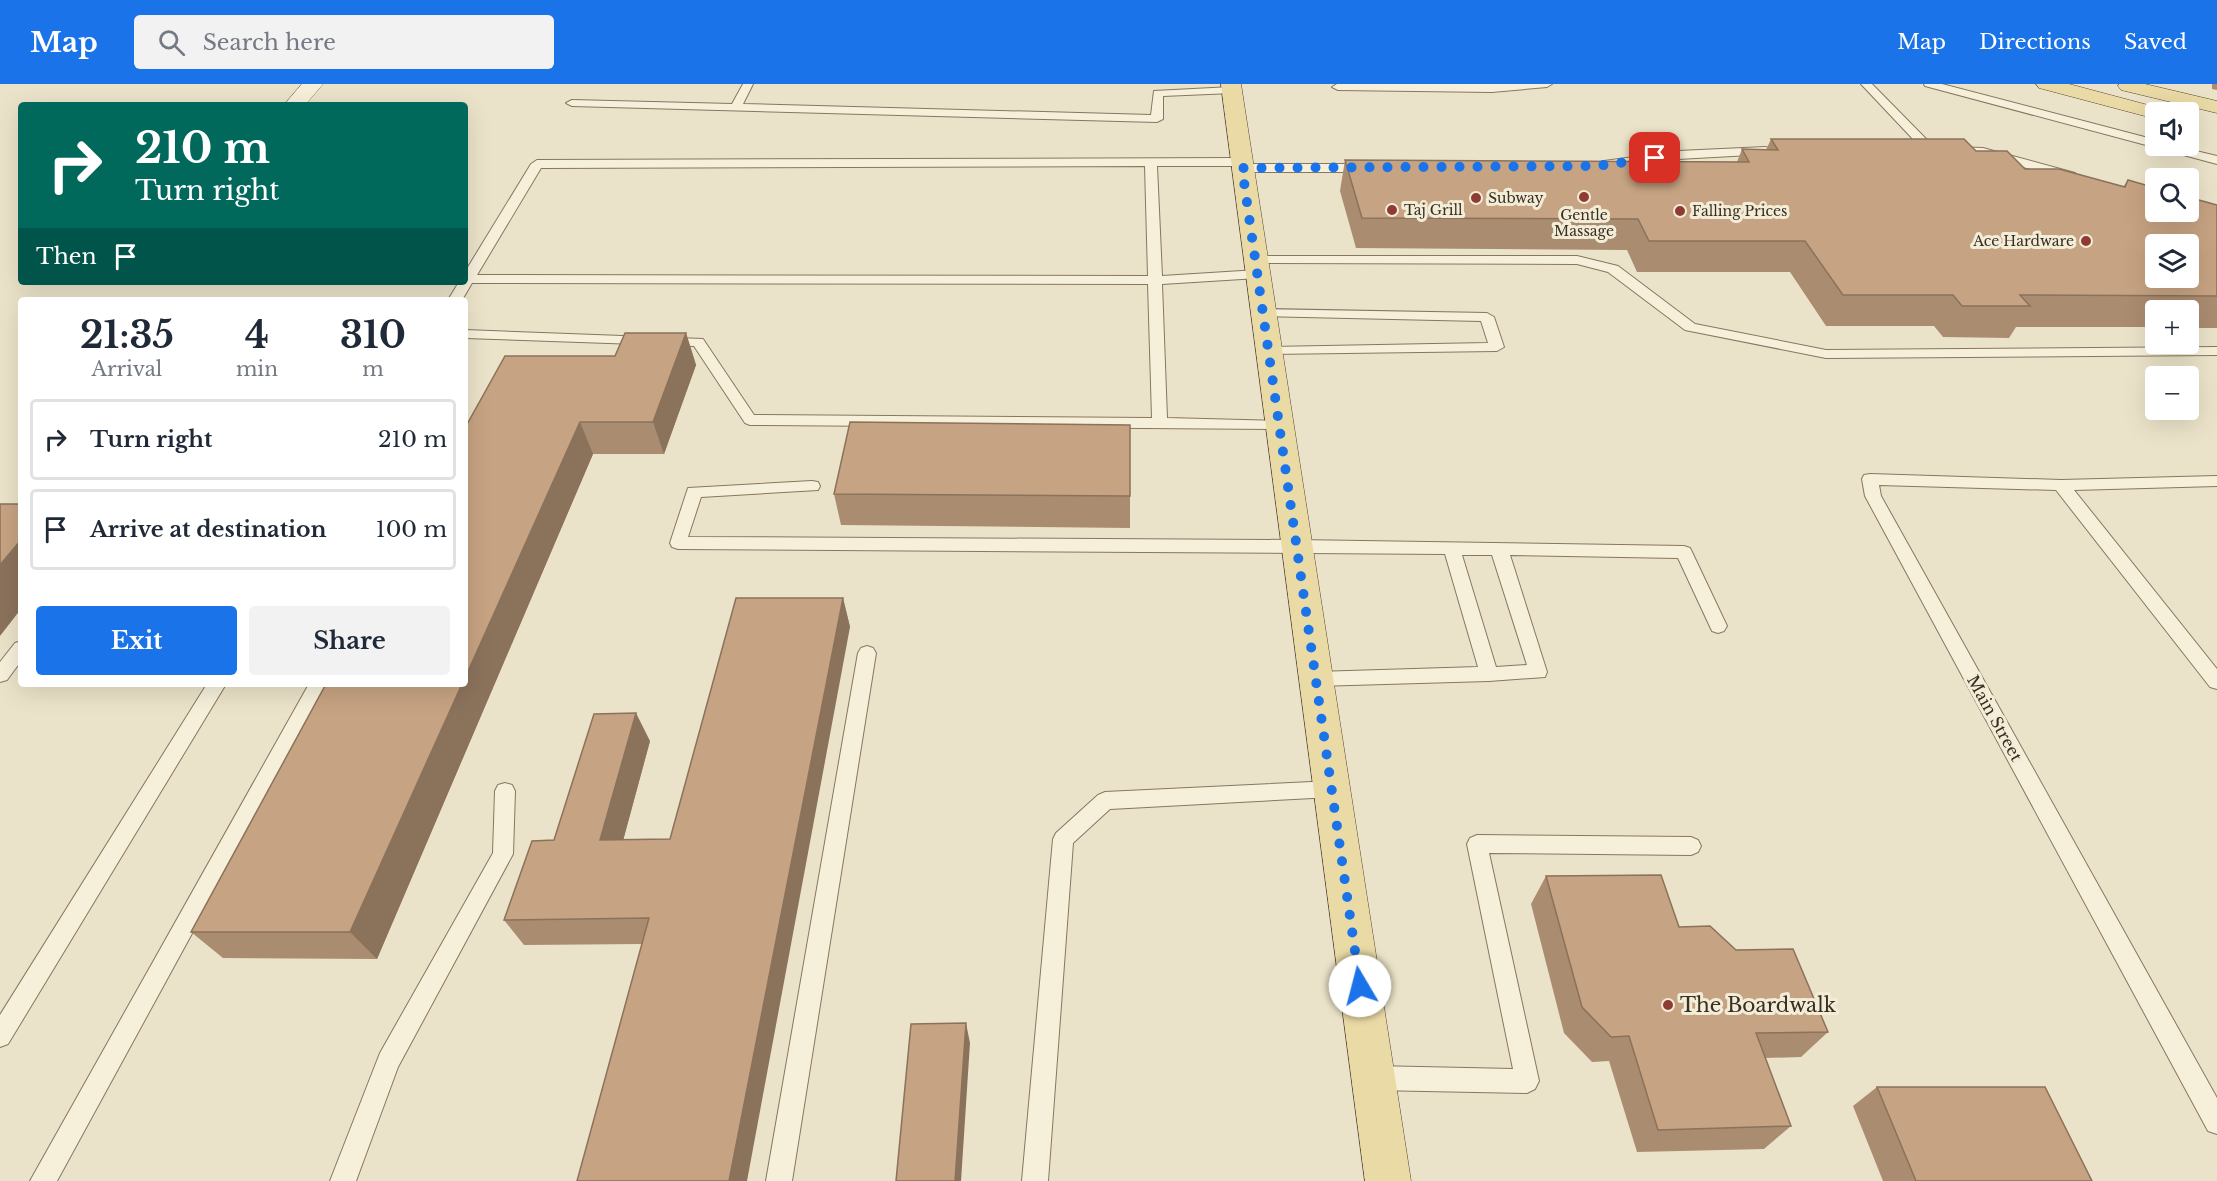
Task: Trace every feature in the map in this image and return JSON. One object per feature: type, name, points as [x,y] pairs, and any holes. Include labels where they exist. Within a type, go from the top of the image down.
[{"type":"main road","points":[[2046,84],[2145,110]]},
{"type":"main road","points":[[2120,84],[2217,107]]},
{"type":"main road","points":[[1231,87],[1388,1181]]},
{"type":"street","points":[[297,102],[313,84]]},
{"type":"lane","points":[[736,107],[748,84]]},
{"type":"lane","points":[[1338,87],[1492,89],[1547,84]]},
{"type":"lane","points":[[1866,84],[1931,151]]},
{"type":"lane","points":[[1929,84],[2145,141]]},
{"type":"lane","points":[[572,103],[1156,119],[1155,88],[1231,87]]},
{"type":"lane","points":[[1586,166],[1678,155],[1774,151]]},
{"type":"lane","points":[[1908,151],[1976,151],[2080,178]]},
{"type":"lane","points":[[2199,154],[2217,160]]},
{"type":"lane","points":[[1151,162],[1160,423]]},
{"type":"lane","points":[[468,279],[537,164],[1151,162],[1382,168]]},
{"type":"lane","points":[[468,279],[1155,280],[1257,267],[1577,260],[1613,269],[1690,327],[1826,354],[2217,351]]},
{"type":"lane","points":[[1263,313],[1486,317],[1497,346],[1269,350]]},
{"type":"lane","points":[[468,334],[698,342],[750,420],[1280,424]]},
{"type":"lane","name":"Main Street","points":[[2217,481],[2061,485],[1870,479],[1873,496],[2217,1122]]},
{"type":"lane","points":[[2061,485],[2217,681]]},
{"type":"lane","points":[[812,486],[693,492],[678,543],[1297,546],[1684,552],[1718,626]]},
{"type":"lane","points":[[1452,548],[1489,674]]},
{"type":"lane","points":[[1316,679],[1538,672],[1499,549]]},
{"type":"lane","points":[[0,675],[18,652]]},
{"type":"lane","points":[[779,1181],[867,653]]},
{"type":"lane","points":[[0,1036],[216,687]]},
{"type":"lane","points":[[43,1181],[317,687]]},
{"type":"lane","points":[[1035,1181],[1063,839],[1105,801],[1332,789]]},
{"type":"lane","points":[[343,1181],[388,1061],[503,854],[505,791]]},
{"type":"lane","points":[[1374,1078],[1527,1081],[1477,844],[1691,846]]},
{"type":"building","points":[[1771,139],[1964,139],[1976,151],[2007,151],[2025,169],[2059,169],[2125,187],[2128,180],[2145,185],[2145,222],[2199,222],[2199,200],[2217,205],[2217,296],[2020,295],[2030,306],[1962,306],[1953,295],[1843,295],[1805,241],[1649,241],[1638,219],[1362,218],[1345,160],[1749,162],[1742,149],[1778,150]]},
{"type":"building","points":[[625,333],[686,333],[653,422],[580,422],[468,671],[468,423],[505,356],[615,356]]},
{"type":"building","points":[[850,422],[1130,425],[1130,496],[834,494]]},
{"type":"building","points":[[0,504],[18,504],[18,544],[0,565]]},
{"type":"building","points":[[736,598],[843,598],[729,1181],[577,1181],[649,918],[504,920],[532,841],[554,840],[594,714],[636,713],[600,840],[670,839]]},
{"type":"building","points":[[324,687],[461,687],[350,932],[191,932]]},
{"type":"building","name":"The Boardwalk","points":[[1661,875],[1679,927],[1710,926],[1736,950],[1793,949],[1828,1032],[1756,1033],[1791,1126],[1658,1130],[1629,1036],[1611,1037],[1582,1007],[1546,876]]},
{"type":"building","points":[[966,1023],[955,1181],[896,1181],[911,1024]]},
{"type":"building","points":[[1877,1087],[2045,1087],[2092,1181],[1916,1181]]},
{"type":"place","name":"Gentle Massage","points":[[1584,197]]},
{"type":"place","name":"Subway","points":[[1476,198]]},
{"type":"place","name":"Taj Grill","points":[[1392,210]]},
{"type":"place","name":"Falling Prices","points":[[1680,211]]},
{"type":"place","name":"Ace Hardware","points":[[2086,241]]},
{"type":"place","name":"The Boardwalk","points":[[1668,1005]]},
{"type":"route","points":[[1360,986],[1242,168],[1597,166],[1655,158]]}]
